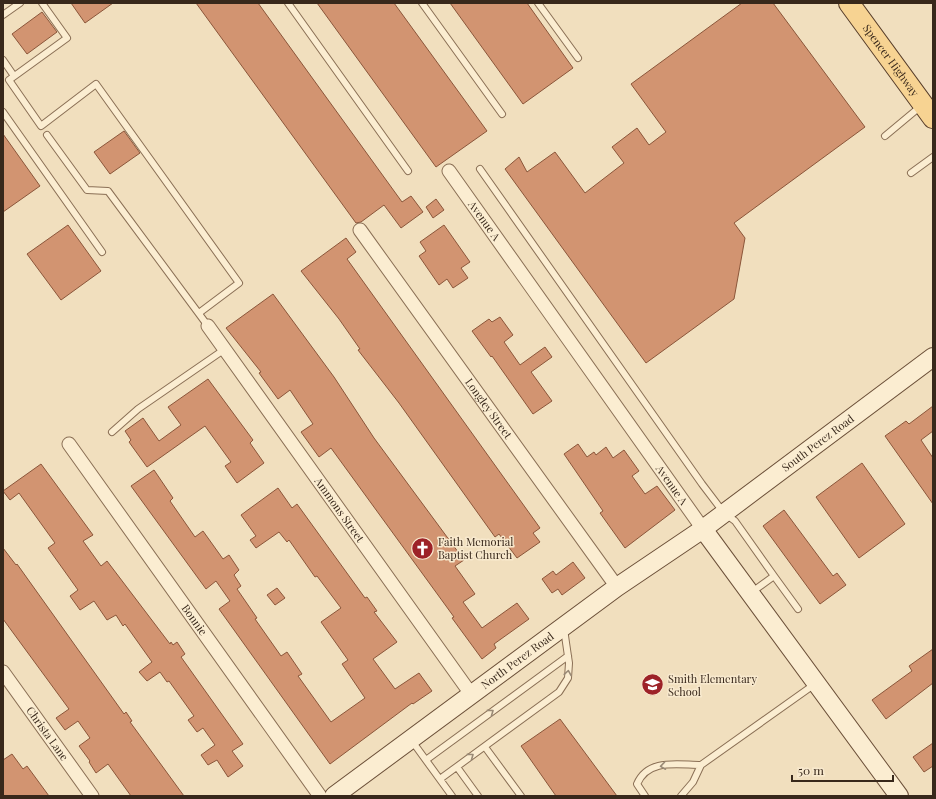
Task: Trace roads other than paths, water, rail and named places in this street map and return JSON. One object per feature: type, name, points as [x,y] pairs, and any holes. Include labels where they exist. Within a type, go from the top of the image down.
[{"type":"main road","name":"Spencer Highway","points":[[852,4],[928,111]]},
{"type":"street","name":"Avenue A","points":[[449,171],[703,529],[899,796]]},
{"type":"street","name":"Longley Street","points":[[360,230],[617,587]]},
{"type":"street","name":"Ammons Street","points":[[208,326],[471,694]]},
{"type":"street","name":"South Perez Road","points":[[703,529],[933,357]]},
{"type":"street","name":"Bonnie","points":[[69,444],[320,796]]},
{"type":"street","name":"North Perez Road","points":[[334,796],[617,587],[703,529]]},
{"type":"street","name":"Christa Lane","points":[[3,672],[92,796]]},
{"type":"lane","points":[[3,15],[20,3]]},
{"type":"lane","points":[[42,3],[67,38],[9,80],[41,126],[96,84],[239,283],[199,313]]},
{"type":"lane","points":[[288,3],[408,171]]},
{"type":"lane","points":[[422,3],[502,114]]},
{"type":"lane","points":[[538,3],[578,58]]},
{"type":"lane","points":[[3,60],[14,76]]},
{"type":"lane","points":[[885,136],[928,111]]},
{"type":"lane","points":[[3,112],[102,252]]},
{"type":"lane","points":[[47,135],[87,190],[108,191],[208,326]]},
{"type":"lane","points":[[911,174],[933,157]]},
{"type":"lane","points":[[480,169],[637,394],[724,513],[735,521],[798,609]]},
{"type":"lane","points":[[112,432],[138,409],[225,349]]},
{"type":"lane","points":[[750,593],[774,576]]},
{"type":"lane","points":[[440,779],[559,692],[568,678],[568,656],[564,627]]},
{"type":"lane","points":[[426,760],[568,656]]},
{"type":"lane","points":[[682,796],[693,782],[702,765],[816,683]]},
{"type":"lane","points":[[411,739],[452,796]]},
{"type":"lane","points":[[485,747],[521,796]]},
{"type":"lane","points":[[645,796],[637,784],[641,774],[650,768],[664,765],[702,765]]},
{"type":"lane","points":[[457,767],[478,796]]},
{"type":"place","name":"Faith Memorial Baptist Church","points":[[422,548]]},
{"type":"place","name":"Smith Elementary School","points":[[653,685]]}]
